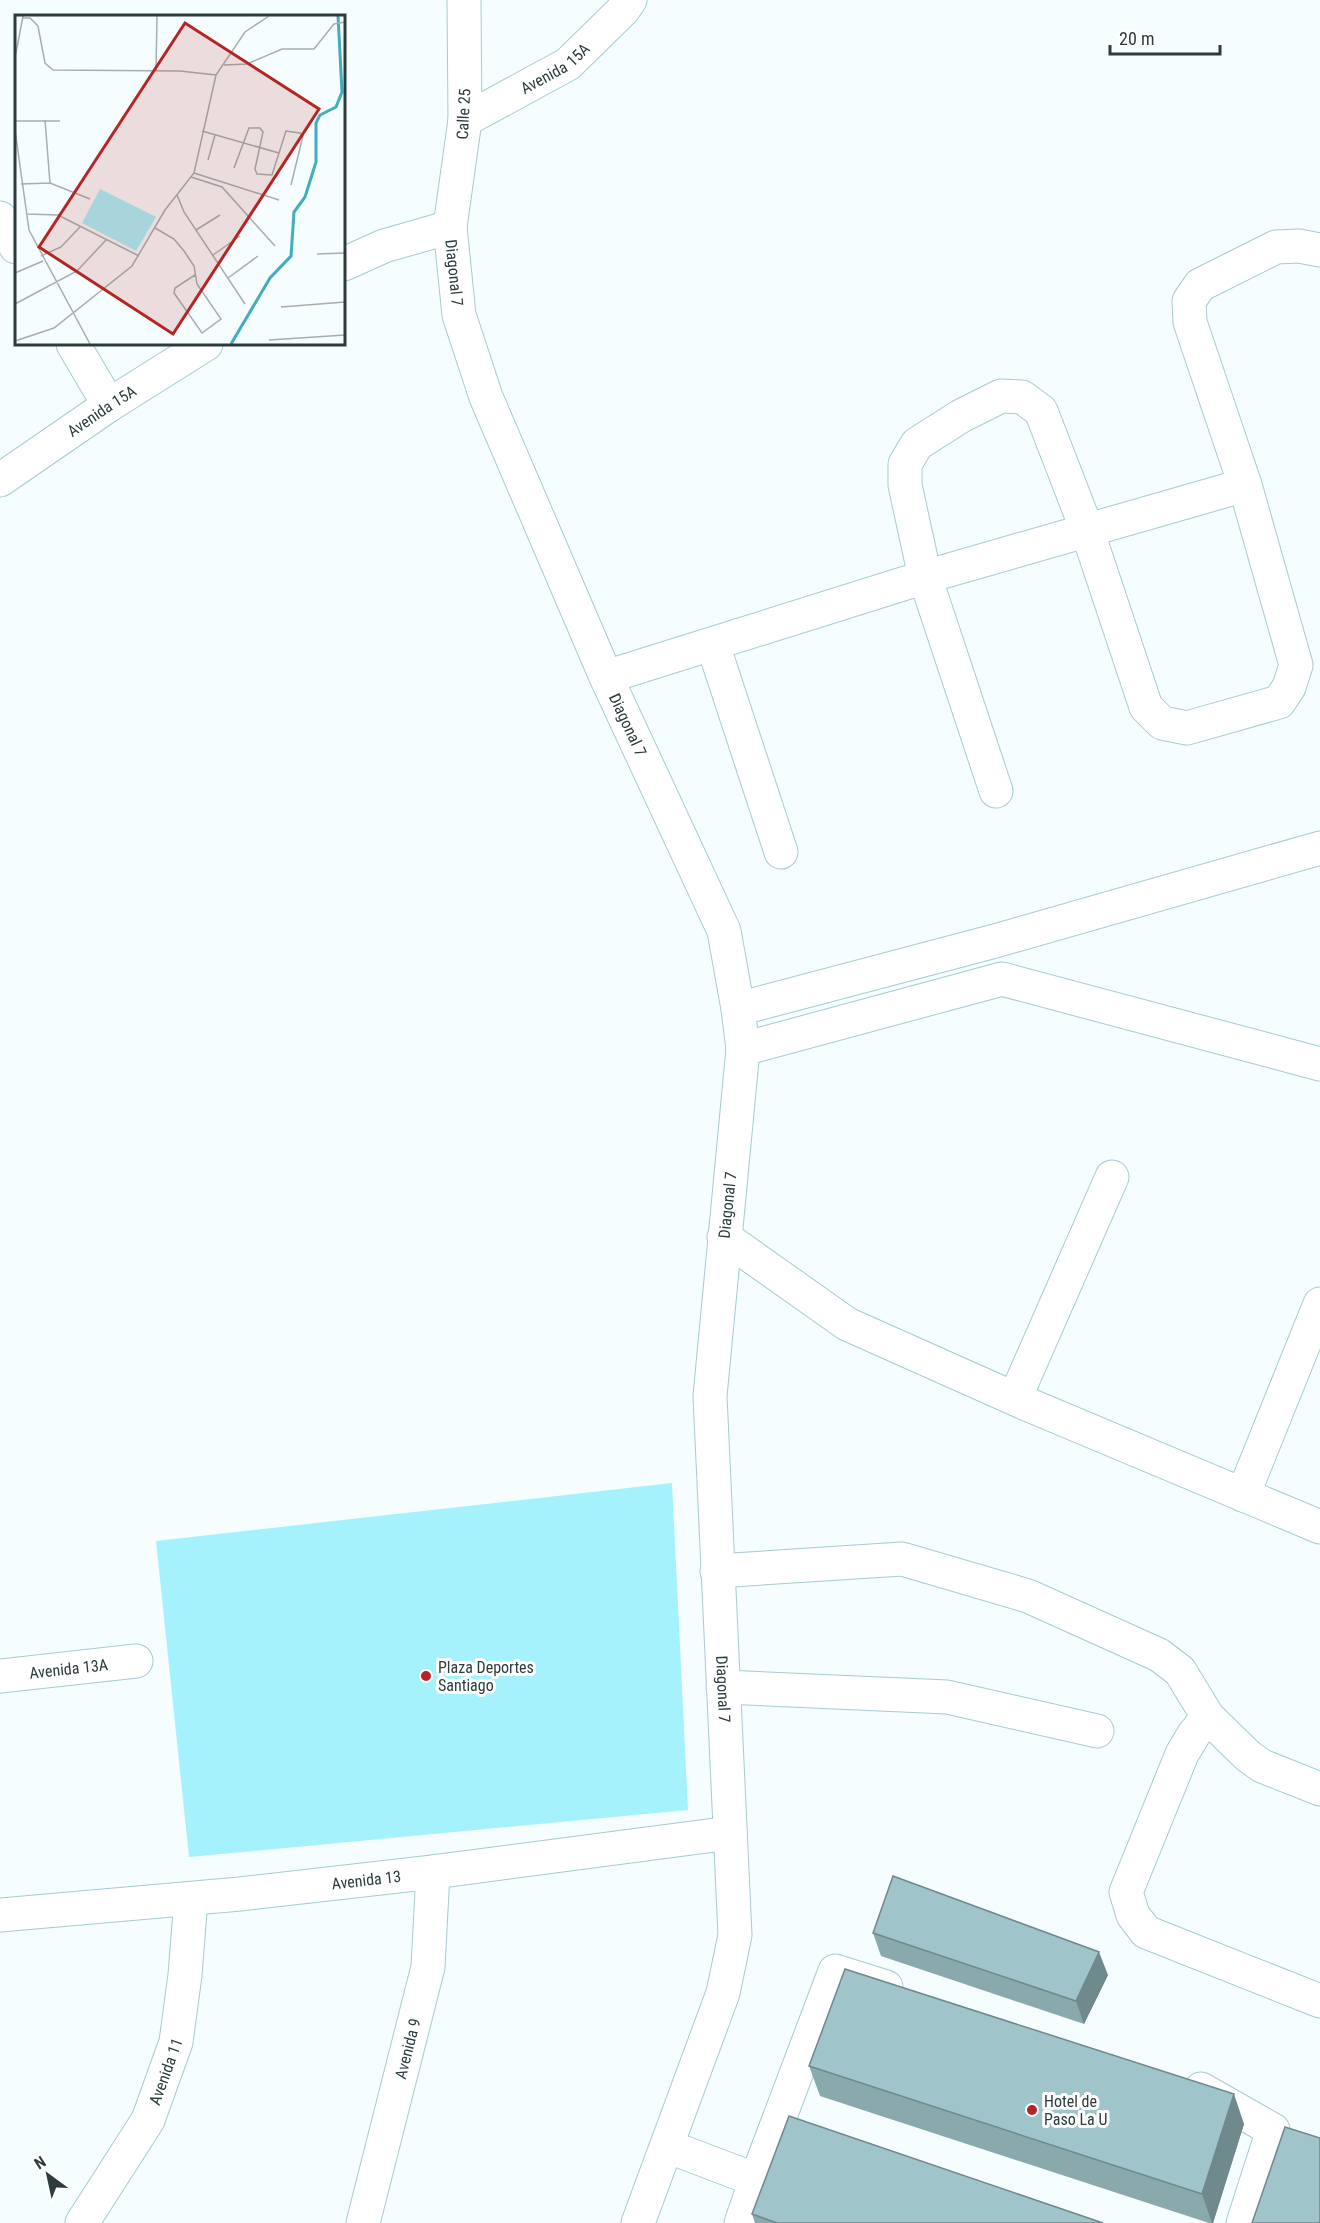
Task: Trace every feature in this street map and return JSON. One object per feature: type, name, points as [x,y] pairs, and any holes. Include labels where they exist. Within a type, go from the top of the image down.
[{"type":"street","name":"Calle 25","points":[[450,227],[465,120],[464,0]]},
{"type":"street","name":"Avenida 15A","points":[[465,120],[568,64],[623,10],[630,0]]},
{"type":"street","points":[[0,218],[15,244]]},
{"type":"street","points":[[345,264],[384,246],[450,227]]},
{"type":"street","name":"Diagonal 7","points":[[450,227],[459,315],[486,397],[606,677],[724,931],[743,1049],[710,1396],[735,1935],[723,1993],[638,2223]]},
{"type":"street","points":[[996,791],[926,577],[905,485],[905,464],[917,444],[961,416],[1000,396],[1022,397],[1041,411],[1087,530],[1146,707],[1162,723],[1187,728],[1279,702],[1289,687],[1296,665],[1245,485],[1190,322],[1189,301],[1200,285],[1276,247],[1299,246],[1320,250]]},
{"type":"street","points":[[74,345],[110,405]]},
{"type":"street","name":"Avenida 15A","points":[[4,467],[110,405],[204,345]]},
{"type":"street","points":[[606,677],[926,577],[1245,485]]},
{"type":"street","points":[[713,645],[781,852]]},
{"type":"street","points":[[738,1009],[995,941],[1320,848]]},
{"type":"street","points":[[995,941],[1002,979]]},
{"type":"street","points":[[743,1049],[1002,979],[1320,1064]]},
{"type":"street","points":[[1015,1398],[1112,1178]]},
{"type":"street","points":[[724,1237],[848,1324],[1015,1398],[1320,1527]]},
{"type":"street","points":[[1243,1495],[1320,1304]]},
{"type":"street","points":[[717,1572],[902,1559],[1028,1596],[1160,1655],[1180,1671],[1208,1717],[1248,1756],[1262,1766],[1320,1789]]},
{"type":"street","name":"Avenida 13A","points":[[0,1676],[136,1661]]},
{"type":"street","points":[[723,1687],[947,1697],[1097,1731]]},
{"type":"street","points":[[1208,1717],[1182,1754],[1126,1892],[1133,1915],[1146,1932],[1320,2001]]},
{"type":"street","name":"Avenida 13","points":[[0,1915],[191,1899],[433,1872],[730,1833]]},
{"type":"street","name":"Avenida 9","points":[[363,2223],[428,1967],[433,1872]]},
{"type":"street","name":"Avenida 11","points":[[82,2223],[148,2120],[176,2042],[185,1975],[191,1899]]},
{"type":"street","points":[[741,2223],[756,2181],[791,2122],[836,1971],[913,1995]]},
{"type":"street","points":[[1169,2076],[1191,2083],[1273,2130],[1243,2223]]},
{"type":"street","points":[[667,2146],[756,2181]]},
{"type":"shaded area","name":"Plaza Deportes Santiago","points":[[672,1483],[688,1810],[189,1857],[156,1541]]},
{"type":"building","points":[[893,1876],[1099,1952],[1076,2001],[873,1933]]},
{"type":"building","name":"Hotel de Paso La U","points":[[845,1969],[1234,2094],[1202,2194],[809,2066]]},
{"type":"building","points":[[789,2116],[1103,2223],[777,2223],[752,2214]]},
{"type":"building","points":[[1285,2127],[1320,2138],[1320,2223],[1252,2223]]},
{"type":"place","name":"Plaza Deportes Santiago","points":[[426,1676]]},
{"type":"place","name":"Hotel de Paso La U","points":[[1032,2110]]}]
